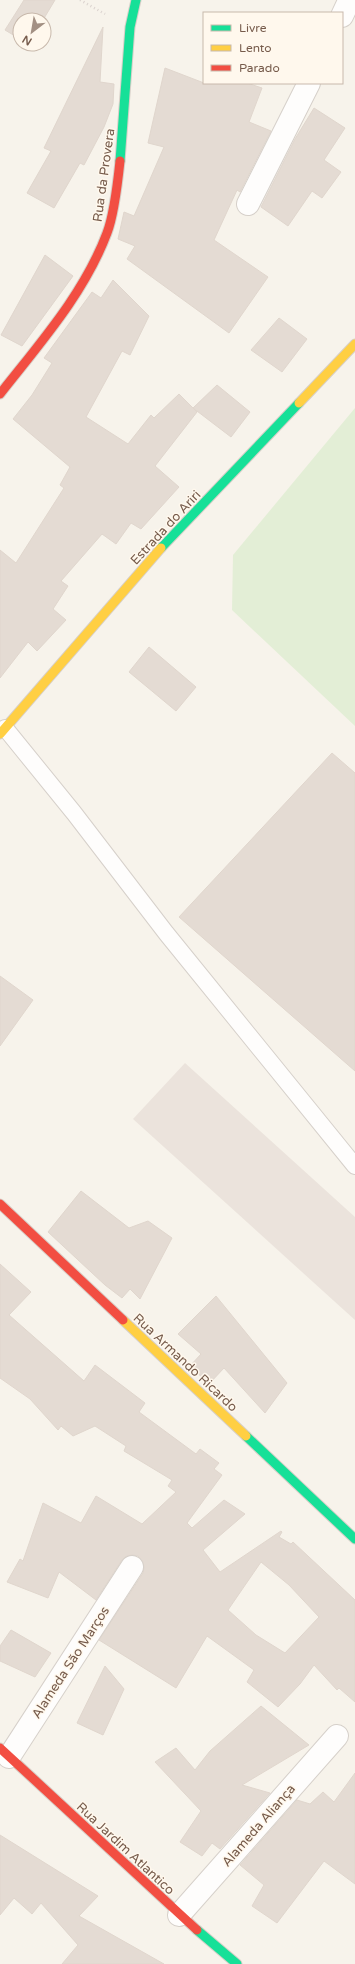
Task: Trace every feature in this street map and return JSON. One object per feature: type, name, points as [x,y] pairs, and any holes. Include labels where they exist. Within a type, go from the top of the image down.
[{"type":"street","name":"Rua da Provera","points":[[0,394],[59,318],[88,276],[108,231],[118,177],[125,105],[130,27],[136,0]]},
{"type":"street","points":[[248,204],[308,84]]},
{"type":"street","name":"Estrada do Ariri","points":[[2,731],[164,545],[355,344]]},
{"type":"street","name":"Rua Armando Ricardo","points":[[0,1204],[355,1539]]},
{"type":"street","name":"Alameda São Marços","points":[[4,1753],[132,1567]]},
{"type":"street","name":"Alameda Aliança","points":[[180,1915],[337,1736]]},
{"type":"street","name":"Rua Jardim Atlantico","points":[[4,1753],[180,1915],[237,1964]]},
{"type":"lane","points":[[2,731],[74,813],[166,933],[355,1166]]},
{"type":"shaded area","points":[[185,1063],[355,1217],[355,1320],[133,1119]]},
{"type":"green space","points":[[355,408],[355,726],[232,610],[233,555]]},
{"type":"building","points":[[24,0],[55,0],[48,12],[16,12]]},
{"type":"building","points":[[12,19],[12,34],[5,30]]},
{"type":"building","points":[[103,27],[100,82],[114,84],[113,104],[104,127],[84,165],[80,163],[54,208],[27,193],[51,151],[44,148]]},
{"type":"building","points":[[165,68],[203,83],[203,84],[250,84],[262,88],[249,122],[271,131],[240,192],[237,190],[214,240],[268,277],[229,333],[127,259],[135,246],[118,239],[124,212],[134,216],[164,147],[148,143]]},
{"type":"building","points":[[314,108],[345,128],[324,160],[341,172],[322,198],[312,191],[288,226],[261,207],[295,139]]},
{"type":"building","points":[[45,255],[73,276],[22,346],[1,335]]},
{"type":"building","points":[[113,280],[149,316],[130,355],[122,351],[86,417],[128,444],[151,415],[154,418],[179,394],[197,412],[155,466],[179,487],[141,529],[131,523],[116,544],[102,534],[61,581],[68,586],[53,609],[66,620],[37,651],[28,642],[0,678],[0,550],[16,563],[64,488],[60,485],[70,467],[13,419],[32,395],[52,363],[44,358],[92,292],[101,298]]},
{"type":"building","points":[[279,318],[307,339],[282,372],[251,350]]},
{"type":"building","points":[[217,385],[250,412],[231,437],[193,408]]},
{"type":"building","points":[[149,647],[196,687],[176,711],[129,672]]},
{"type":"building","points":[[332,753],[355,773],[355,1071],[179,917]]},
{"type":"building","points":[[0,976],[33,1000],[0,1046]]},
{"type":"building","points":[[81,1191],[129,1228],[148,1221],[172,1238],[140,1299],[130,1289],[122,1298],[105,1285],[48,1232]]},
{"type":"building","points":[[0,1264],[31,1292],[9,1315],[84,1381],[95,1365],[145,1403],[139,1412],[196,1454],[200,1449],[219,1463],[214,1469],[222,1475],[187,1523],[192,1528],[224,1500],[245,1514],[203,1550],[220,1572],[281,1531],[282,1532],[279,1537],[291,1544],[293,1542],[355,1600],[355,1702],[339,1688],[337,1690],[314,1665],[300,1684],[278,1707],[247,1682],[254,1670],[207,1636],[176,1688],[99,1640],[143,1573],[143,1562],[138,1556],[127,1556],[122,1560],[96,1600],[59,1572],[48,1598],[7,1582],[20,1559],[23,1561],[43,1503],[81,1523],[96,1496],[142,1524],[176,1492],[168,1486],[172,1480],[124,1451],[126,1446],[95,1426],[73,1436],[61,1426],[58,1430],[30,1399],[0,1378]],"holes":[[[261,1562],[289,1585],[319,1617],[285,1653],[256,1635],[228,1610]]]},
{"type":"building","points":[[216,1296],[287,1383],[265,1413],[224,1368],[209,1384],[190,1366],[201,1354],[178,1334]]},
{"type":"building","points":[[11,1630],[51,1653],[35,1677],[0,1661],[0,1646]]},
{"type":"building","points":[[105,1666],[124,1689],[103,1735],[77,1723]]},
{"type":"building","points":[[261,1706],[309,1745],[242,1785],[270,1793],[220,1849],[212,1843],[202,1856],[180,1842],[201,1811],[155,1762],[176,1748],[195,1770],[210,1751]]},
{"type":"building","points":[[355,1773],[355,1884],[324,1861],[277,1923],[252,1906],[264,1885],[240,1865],[297,1800],[310,1804],[323,1792],[334,1802]]},
{"type":"building","points":[[0,1835],[98,1896],[79,1916],[164,1964],[62,1964],[78,1945],[41,1903],[32,1914],[14,1898],[0,1915]]},
{"type":"traffic: fast","points":[[120,161],[130,27],[136,0]]},
{"type":"traffic: fast","points":[[161,548],[299,403]]},
{"type":"traffic: fast","points":[[246,1436],[355,1539]]},
{"type":"traffic: fast","points":[[197,1930],[237,1964]]},
{"type":"traffic: slow","points":[[299,403],[355,344]]},
{"type":"traffic: slow","points":[[0,734],[161,548]]},
{"type":"traffic: slow","points":[[123,1320],[246,1436]]},
{"type":"traffic: jam","points":[[0,394],[60,317],[86,277],[107,233],[112,217],[120,161]]},
{"type":"traffic: jam","points":[[0,1204],[123,1320]]},
{"type":"traffic: jam","points":[[0,1748],[197,1930]]}]
